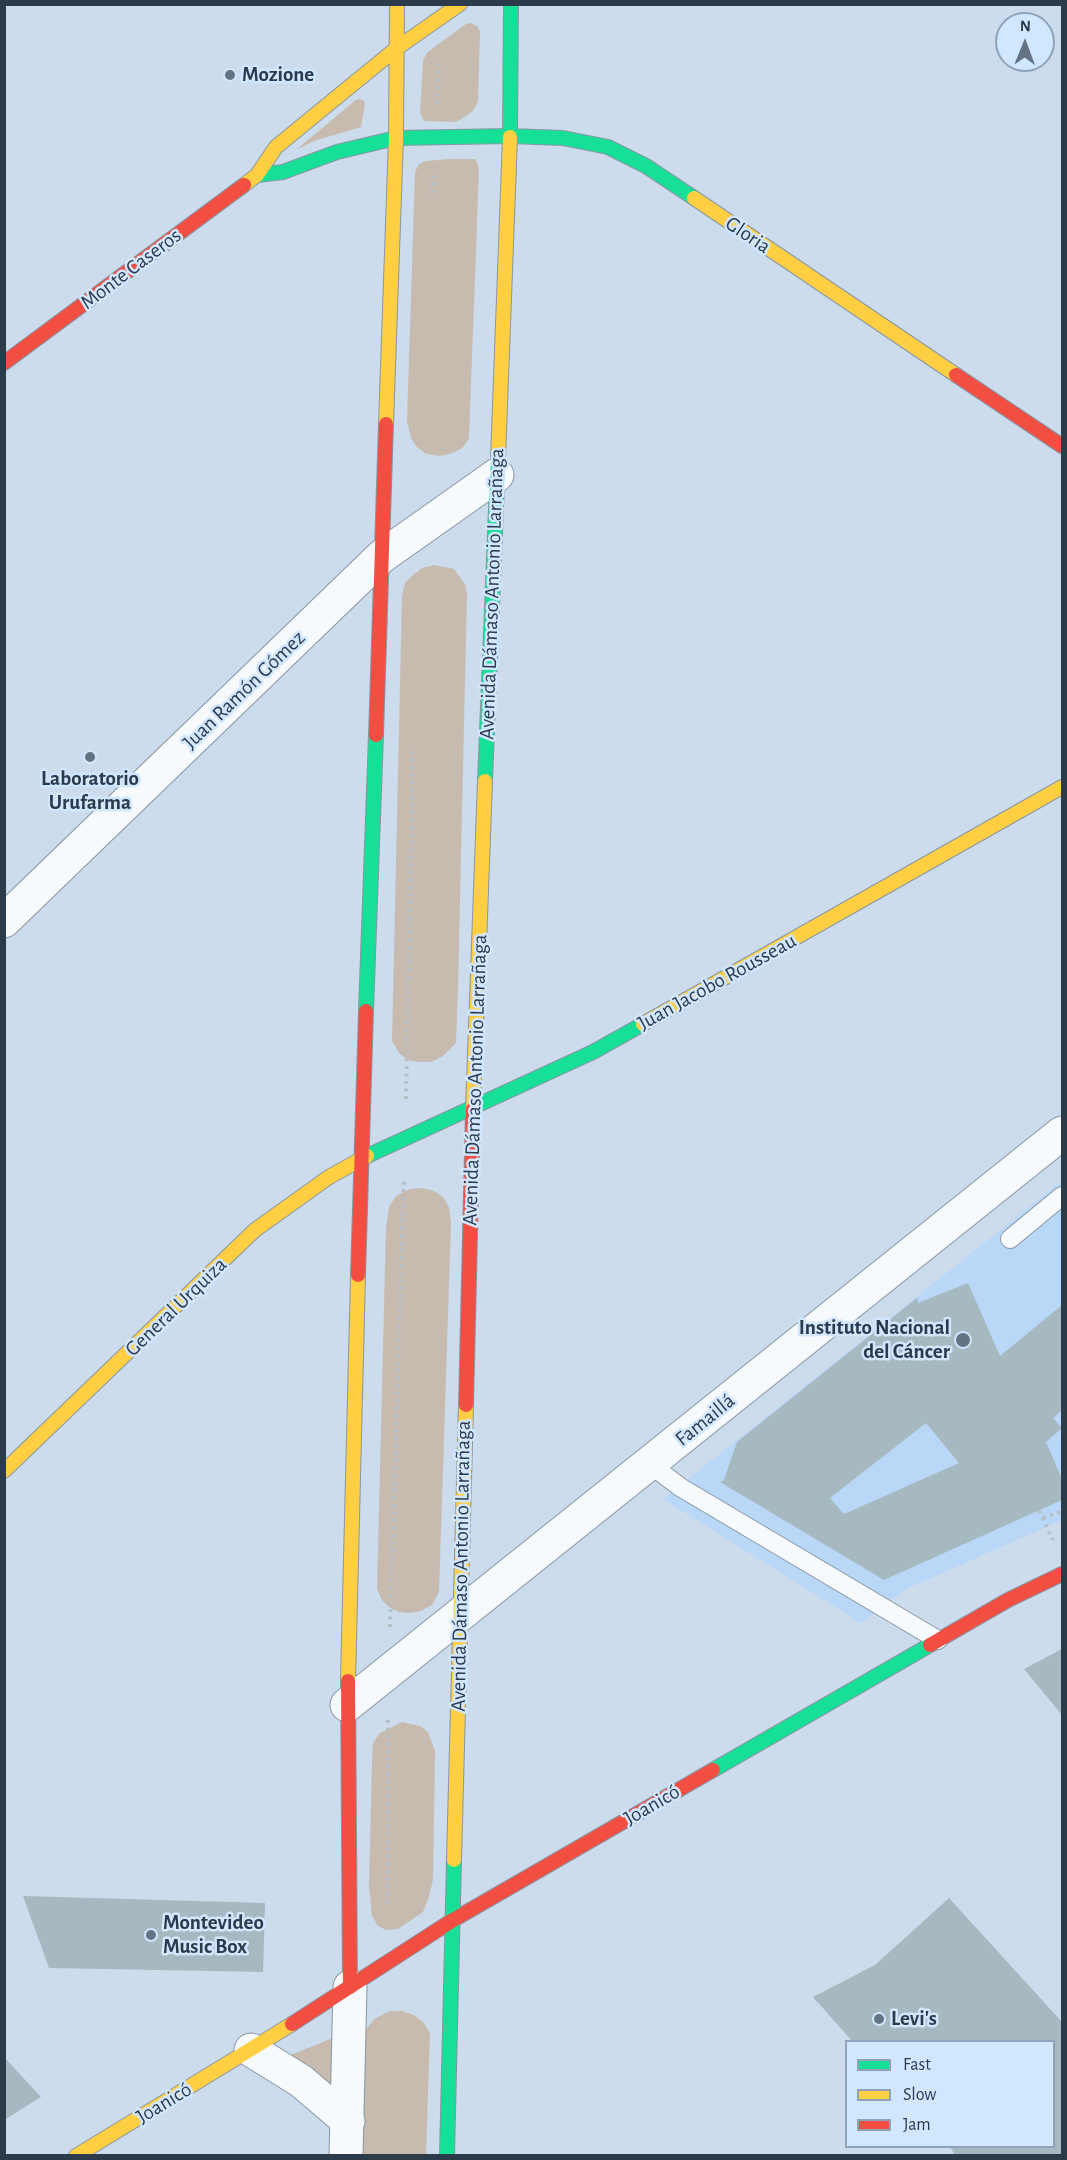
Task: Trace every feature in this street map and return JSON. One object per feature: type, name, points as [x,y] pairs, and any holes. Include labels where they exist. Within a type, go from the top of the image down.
[{"type":"street","points":[[346,2156],[350,1987],[347,1705],[361,1158],[396,138],[397,4]]},
{"type":"street","name":"Monte Caseros","points":[[4,363],[257,175],[276,147],[398,48],[459,4]]},
{"type":"street","name":"Avenida Dámaso Antonio Larrañaga","points":[[447,2156],[473,1108],[510,136],[511,4]]},
{"type":"street","name":"Gloria","points":[[396,138],[510,136],[563,138],[608,147],[646,166],[1062,446]]},
{"type":"street","name":"Monte Caseros","points":[[257,175],[283,172],[337,152],[396,138]]},
{"type":"street","name":"Juan Ramón Gómez","points":[[4,921],[381,557],[497,475]]},
{"type":"street","name":"Juan Jacobo Rousseau","points":[[361,1158],[592,1052],[1062,787]]},
{"type":"street","name":"Famaillá","points":[[347,1705],[1062,1133]]},
{"type":"street","name":"General Urquiza","points":[[4,1471],[255,1230],[289,1204],[361,1158]]},
{"type":"street","name":"Joanicó","points":[[76,2156],[251,2050],[453,1920],[1008,1600],[1062,1574]]},
{"type":"street","points":[[251,2050],[301,2081],[348,2121]]},
{"type":"lane","points":[[1010,1239],[1062,1196]]},
{"type":"lane","points":[[650,1464],[680,1487],[938,1640]]},
{"type":"path","points":[[431,200],[436,164],[438,20]]},
{"type":"path","points":[[387,1907],[388,1672],[405,1139],[413,746]]},
{"type":"path","points":[[1039,1510],[1047,1528]]},
{"type":"path","points":[[1043,1518],[1062,1510]]},
{"type":"shaded area","points":[[471,23],[480,31],[478,101],[473,111],[455,122],[424,121],[420,113],[423,61],[433,48],[466,24]]},
{"type":"shaded area","points":[[357,99],[365,103],[361,127],[314,141],[296,150]]},
{"type":"shaded area","points":[[475,159],[479,168],[469,439],[462,448],[440,456],[426,454],[417,447],[411,438],[407,421],[415,172],[419,164],[426,161]]},
{"type":"shaded area","points":[[434,565],[454,569],[465,584],[467,594],[458,986],[456,1043],[443,1056],[431,1062],[418,1062],[408,1060],[399,1053],[392,1041],[402,596],[405,583],[413,575],[422,568]]},
{"type":"shaded area","name":"Instituto Nacional del Cáncer","points":[[1062,1181],[1062,1520],[906,1589],[861,1623],[663,1499]]},
{"type":"shaded area","points":[[422,1188],[434,1191],[443,1197],[449,1207],[451,1223],[439,1592],[432,1605],[421,1611],[409,1613],[399,1612],[389,1607],[382,1600],[377,1589],[386,1226],[389,1207],[396,1196],[410,1189]]},
{"type":"shaded area","points":[[402,1722],[420,1726],[428,1732],[435,1751],[433,1880],[423,1912],[398,1929],[386,1930],[378,1926],[372,1916],[369,1885],[373,1743],[380,1733]]},
{"type":"shaded area","points":[[390,2011],[402,2011],[414,2015],[423,2022],[430,2033],[426,2155],[361,2156],[363,2034],[374,2019]]},
{"type":"shaded area","points":[[338,2036],[337,2089],[286,2057]]},
{"type":"building","name":"Instituto Nacional del Cáncer","points":[[968,1283],[1000,1356],[1062,1305],[1062,1410],[1053,1418],[1062,1428],[1046,1442],[1062,1479],[1062,1500],[884,1580],[720,1482],[724,1480],[737,1442],[917,1298],[918,1303]],"holes":[[[926,1423],[959,1463],[844,1514],[830,1498]]]},
{"type":"building","points":[[1062,1649],[1062,1715],[1024,1669]]},
{"type":"building","name":"Montevideo Music Box","points":[[23,1896],[265,1903],[263,1972],[49,1968]]},
{"type":"building","points":[[949,1898],[1062,2022],[1062,2156],[951,2156],[954,2153],[950,2148],[1055,2148],[1055,2040],[851,2040],[813,1997],[875,1965]]},
{"type":"building","points":[[4,2057],[41,2097],[4,2120]]},
{"type":"traffic: fast","points":[[510,137],[511,4]]},
{"type":"traffic: fast","points":[[257,175],[283,172],[337,152],[396,138],[510,136],[563,138],[608,147],[646,166],[694,198]]},
{"type":"traffic: fast","points":[[485,781],[498,459]]},
{"type":"traffic: fast","points":[[366,1011],[376,735]]},
{"type":"traffic: fast","points":[[367,1156],[593,1052],[643,1024]]},
{"type":"traffic: fast","points":[[713,1770],[930,1645]]},
{"type":"traffic: fast","points":[[447,2156],[454,1860]]},
{"type":"traffic: slow","points":[[386,424],[396,138],[397,4]]},
{"type":"traffic: slow","points":[[244,185],[257,175],[276,147],[397,48],[460,4]]},
{"type":"traffic: slow","points":[[498,459],[510,137]]},
{"type":"traffic: slow","points":[[694,198],[956,375]]},
{"type":"traffic: slow","points":[[473,1109],[485,781]]},
{"type":"traffic: slow","points":[[643,1024],[1062,787]]},
{"type":"traffic: slow","points":[[4,1471],[255,1230],[329,1177],[367,1156]]},
{"type":"traffic: slow","points":[[348,1681],[358,1275]]},
{"type":"traffic: slow","points":[[454,1860],[466,1405]]},
{"type":"traffic: slow","points":[[76,2156],[292,2024]]},
{"type":"traffic: jam","points":[[4,363],[244,185]]},
{"type":"traffic: jam","points":[[956,375],[1062,446]]},
{"type":"traffic: jam","points":[[376,735],[386,424]]},
{"type":"traffic: jam","points":[[358,1275],[366,1011]]},
{"type":"traffic: jam","points":[[466,1405],[473,1109]]},
{"type":"traffic: jam","points":[[930,1645],[1008,1600],[1062,1574]]},
{"type":"traffic: jam","points":[[348,1681],[350,1987]]},
{"type":"traffic: jam","points":[[292,2024],[453,1920],[713,1770]]},
{"type":"place","name":"Mozione","points":[[230,75]]},
{"type":"place","name":"Laboratorio Urufarma","points":[[90,757]]},
{"type":"place","name":"Instituto Nacional del Cáncer","points":[[963,1340]]},
{"type":"place","name":"Montevideo Music Box","points":[[151,1935]]},
{"type":"place","name":"Levi's","points":[[879,2019]]}]
